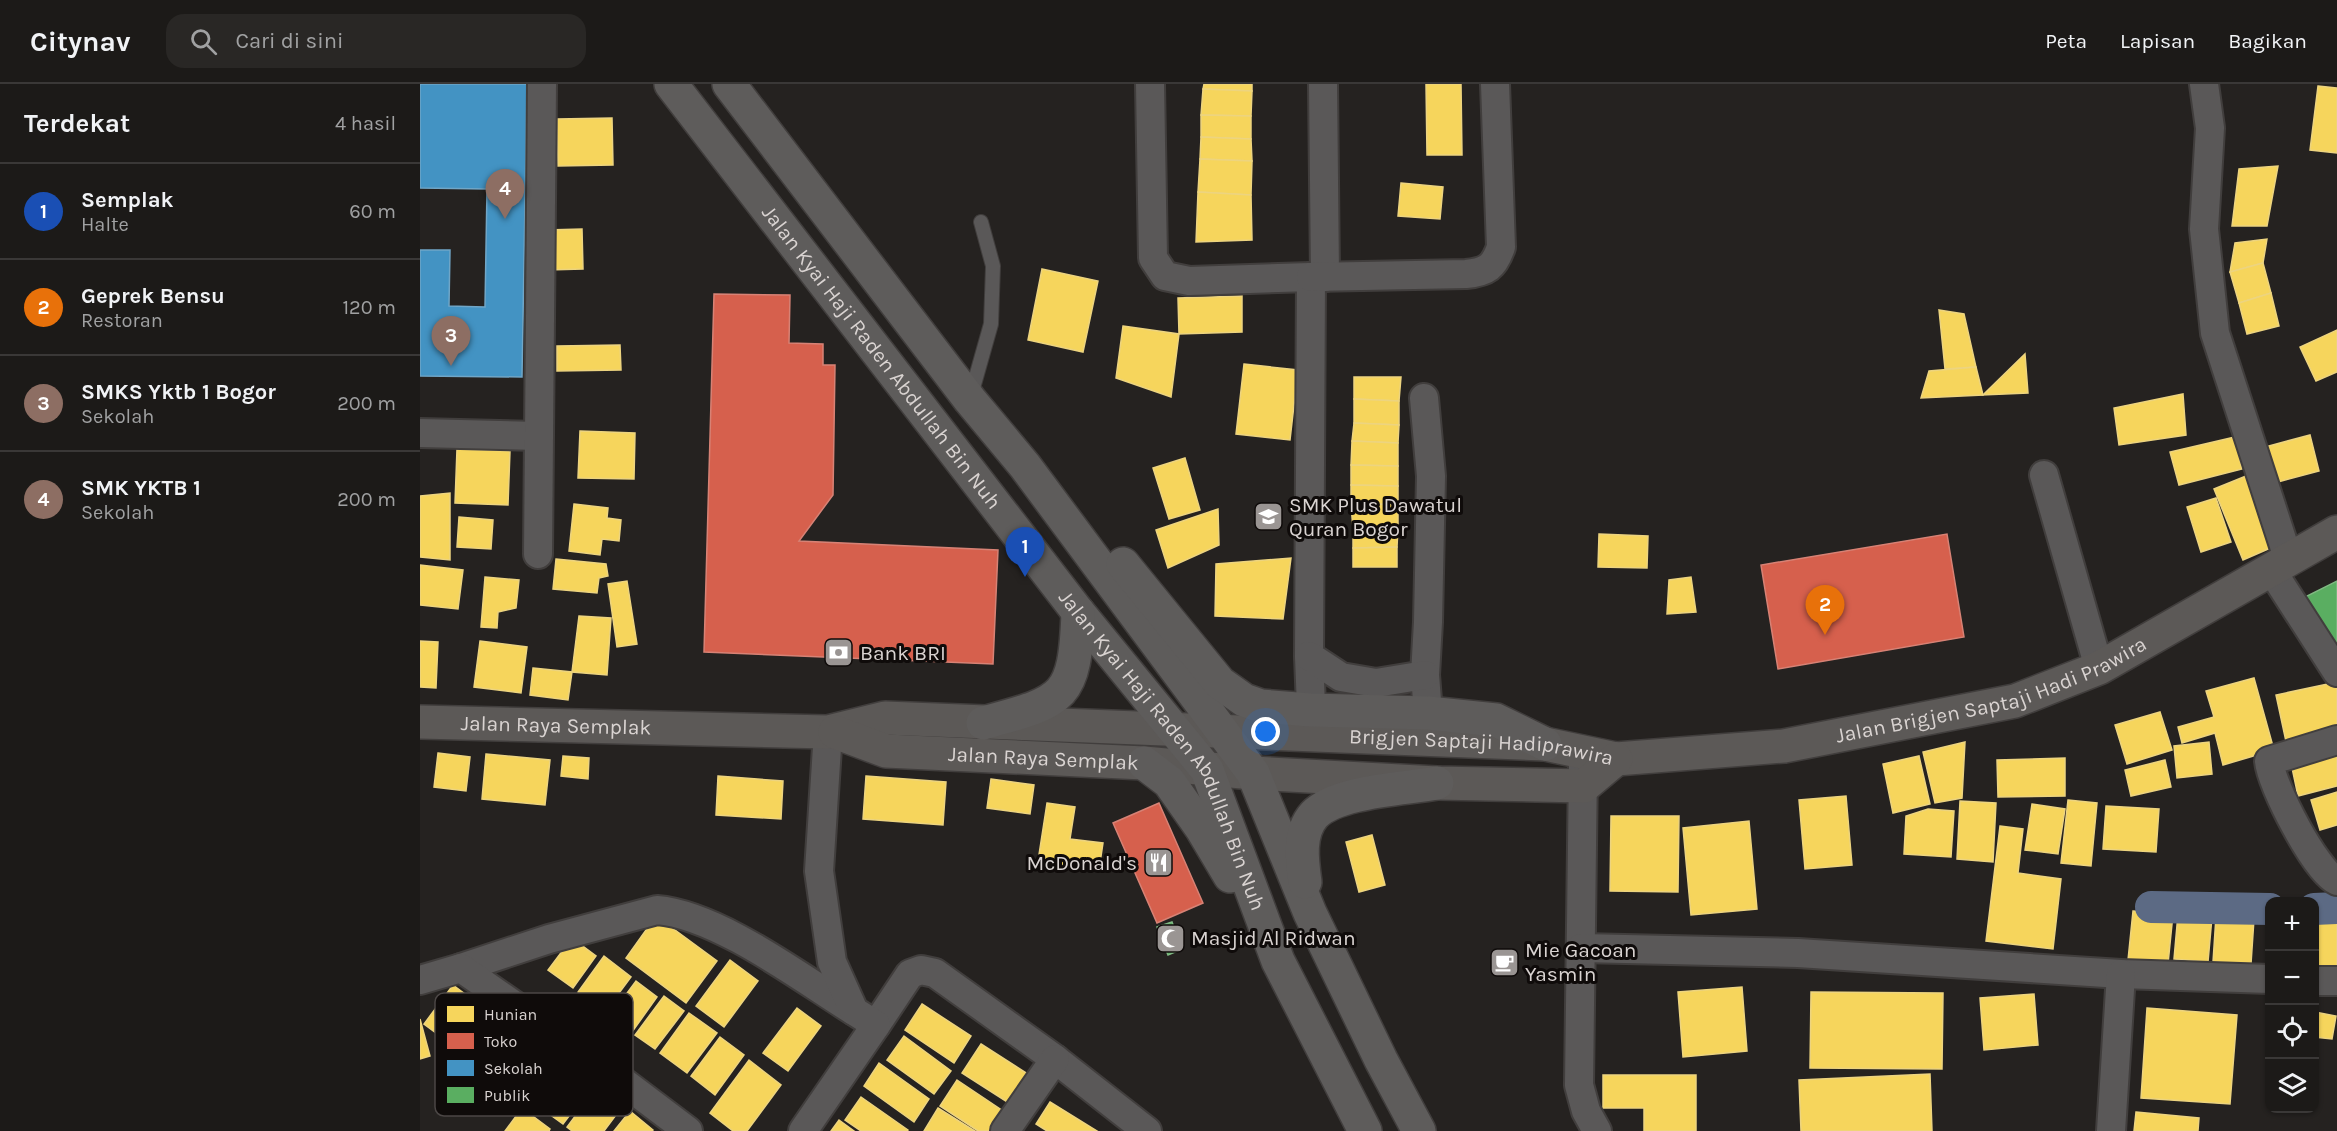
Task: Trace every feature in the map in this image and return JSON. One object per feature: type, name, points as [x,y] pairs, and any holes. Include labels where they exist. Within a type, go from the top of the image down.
[{"type":"highway","name":"Jalan Kyai Haji Raden Abdullah Bin Nuh","points":[[671,84],[1078,612],[1207,770],[1278,961],[1365,1131]]},
{"type":"highway","name":"Jalan Kyai Haji Raden Abdullah Bin Nuh","points":[[729,84],[970,400],[1025,466],[1253,773],[1310,913],[1381,1060],[1419,1131]]},
{"type":"highway","points":[[1025,466],[1090,524],[1220,683],[1244,700],[1311,722],[1428,713],[1496,720],[1545,744]]},
{"type":"highway","points":[[983,723],[1039,708],[1057,698],[1071,674],[1077,647],[1078,612]]},
{"type":"highway","points":[[1144,764],[1169,782],[1202,829],[1278,961]]},
{"type":"highway","points":[[1310,913],[1301,856],[1305,834],[1314,816],[1337,800],[1437,783]]},
{"type":"main road","name":"Jalan Brigjen Saptaji Hadi Prawira","points":[[1616,759],[1784,746],[2015,701],[2099,668],[2337,532]]},
{"type":"main road","name":"Jalan Raya Semplak","points":[[420,722],[832,732],[885,718],[1222,733]]},
{"type":"main road","name":"Brigjen Saptaji Hadiprawira","points":[[1222,733],[1311,722],[1545,744],[1616,759]]},
{"type":"main road","name":"Jalan Raya Semplak","points":[[832,732],[886,751],[1144,764],[1253,773]]},
{"type":"main road","name":"Brigjen Saptaji Hadiprawira","points":[[1253,773],[1437,783],[1584,786],[1616,759]]},
{"type":"street","points":[[538,554],[542,84]]},
{"type":"street","points":[[1150,84],[1153,258],[1165,276],[1189,280],[1473,273],[1489,269],[1496,262],[1502,247],[1496,84]]},
{"type":"street","points":[[1311,722],[1309,656],[1323,84]]},
{"type":"street","points":[[2204,84],[2210,128],[2204,228],[2215,333],[2281,566],[2337,672]]},
{"type":"street","points":[[1424,398],[1431,476],[1425,675],[1428,713]]},
{"type":"street","points":[[420,433],[538,436]]},
{"type":"street","points":[[2044,475],[2099,668]]},
{"type":"street","points":[[1309,656],[1341,676],[1376,683],[1425,675]]},
{"type":"street","points":[[832,732],[819,871],[832,962],[865,1018]]},
{"type":"street","points":[[2337,740],[2270,761],[2286,809],[2316,859],[2332,879],[2337,881]]},
{"type":"street","points":[[1582,752],[1584,786],[1579,1085],[1586,1111],[1597,1131]]},
{"type":"street","points":[[420,980],[549,939],[657,910],[672,911],[730,935],[865,1018]]},
{"type":"street","points":[[1581,948],[1798,953],[2121,974],[2265,979]]},
{"type":"street","points":[[461,968],[497,993]]},
{"type":"street","points":[[803,1131],[865,1018],[909,974],[921,970],[935,973],[1055,1059],[1147,1131]]},
{"type":"street","points":[[2111,1131],[2121,974]]},
{"type":"street","points":[[2319,981],[2337,981]]},
{"type":"street","points":[[1005,1131],[1055,1059]]},
{"type":"street","points":[[633,1089],[688,1131]]},
{"type":"lane","points":[[970,400],[992,324],[993,266],[981,222]]},
{"type":"building: Hunian","points":[[1204,84],[1252,84],[1252,91],[1203,89]]},
{"type":"building: Hunian","points":[[1426,84],[1461,84],[1462,155],[1427,155]]},
{"type":"building: Hunian","points":[[2318,86],[2337,88],[2337,153],[2310,150]]},
{"type":"building: Hunian","points":[[1203,89],[1252,91],[1251,116],[1201,115]]},
{"type":"building: Hunian","points":[[1201,115],[1251,116],[1251,139],[1201,137]]},
{"type":"building: Hunian","points":[[612,118],[613,165],[558,166],[557,119]]},
{"type":"building: Hunian","points":[[1201,137],[1251,139],[1252,161],[1200,159]]},
{"type":"building: Hunian","points":[[1200,159],[1252,161],[1251,195],[1198,192]]},
{"type":"building: Hunian","points":[[2278,166],[2267,226],[2232,226],[2239,169]]},
{"type":"building: Hunian","points":[[1401,183],[1443,187],[1440,219],[1398,216]]},
{"type":"building: Hunian","points":[[1198,192],[1251,195],[1252,240],[1196,242]]},
{"type":"building: Hunian","points":[[582,229],[583,269],[547,270],[546,230]]},
{"type":"building: Hunian","points":[[2267,239],[2263,263],[2230,272],[2235,243]]},
{"type":"building: Hunian","points":[[2263,263],[2271,293],[2239,303],[2230,272]]},
{"type":"building: Hunian","points":[[1042,269],[1098,281],[1083,352],[1028,340]]},
{"type":"building: Hunian","points":[[2271,293],[2279,326],[2247,334],[2239,303]]},
{"type":"building: Hunian","points":[[1242,296],[1242,332],[1179,334],[1178,298]]},
{"type":"building: Hunian","points":[[1939,310],[1964,314],[1976,367],[1945,369]]},
{"type":"building: Hunian","points":[[1123,326],[1179,334],[1171,397],[1116,378]]},
{"type":"building: Hunian","points":[[2337,330],[2337,372],[2316,381],[2300,347]]},
{"type":"building: Hunian","points":[[620,345],[621,370],[557,371],[557,346]]},
{"type":"building: Hunian","points":[[2025,354],[2028,393],[1983,395]]},
{"type":"building: Hunian","points":[[1244,364],[1298,370],[1290,440],[1236,434]]},
{"type":"building: Hunian","points":[[1976,367],[1983,395],[1921,398],[1929,371]]},
{"type":"building: Hunian","points":[[1354,377],[1401,377],[1399,401],[1354,399]]},
{"type":"building: Hunian","points":[[2183,394],[2186,435],[2119,445],[2114,408]]},
{"type":"building: Hunian","points":[[1354,399],[1399,401],[1399,425],[1354,423]]},
{"type":"building: Hunian","points":[[1354,423],[1399,425],[1398,443],[1352,441]]},
{"type":"building: Hunian","points":[[580,431],[635,433],[634,479],[578,478]]},
{"type":"building: Hunian","points":[[2310,435],[2319,471],[2274,483],[2265,447]]},
{"type":"building: Hunian","points":[[2235,437],[2242,469],[2179,485],[2170,452]]},
{"type":"building: Hunian","points":[[1352,441],[1398,443],[1398,466],[1351,465]]},
{"type":"building: Hunian","points":[[457,449],[510,451],[508,505],[455,503]]},
{"type":"building: Hunian","points":[[1185,458],[1200,510],[1169,519],[1153,468]]},
{"type":"building: Hunian","points":[[1351,465],[1398,466],[1398,486],[1351,485]]},
{"type":"building: Hunian","points":[[2246,476],[2275,546],[2243,560],[2214,489]]},
{"type":"building: Hunian","points":[[1351,485],[1398,486],[1398,504],[1351,505]]},
{"type":"building: Hunian","points":[[450,493],[450,560],[420,557],[420,496]]},
{"type":"building: Hunian","points":[[2216,498],[2231,542],[2201,552],[2187,507]]},
{"type":"building: Hunian","points":[[574,504],[608,508],[607,518],[621,520],[619,541],[602,539],[600,555],[569,551]]},
{"type":"building: Hunian","points":[[1398,504],[1398,528],[1353,529],[1351,505]]},
{"type":"building: Hunian","points":[[1218,509],[1219,545],[1168,568],[1156,530]]},
{"type":"building: Hunian","points":[[459,517],[493,520],[491,549],[457,547]]},
{"type":"building: Hunian","points":[[1398,528],[1397,547],[1353,548],[1353,529]]},
{"type":"building: Hunian","points":[[1599,534],[1648,536],[1647,568],[1598,567]]},
{"type":"building: Hunian","points":[[1397,547],[1397,567],[1353,567],[1353,548]]},
{"type":"building: Hunian","points":[[1291,558],[1283,619],[1215,616],[1216,564]]},
{"type":"building: Hunian","points":[[556,559],[606,564],[608,576],[599,578],[597,593],[553,589]]},
{"type":"building: Hunian","points":[[420,565],[463,570],[458,609],[420,605]]},
{"type":"building: Hunian","points":[[485,577],[519,580],[516,608],[498,612],[497,628],[481,627]]},
{"type":"building: Hunian","points":[[1691,577],[1696,612],[1667,614],[1669,580]]},
{"type":"building: Hunian","points":[[627,581],[637,644],[617,647],[608,584]]},
{"type":"building: Hunian","points":[[579,616],[611,618],[607,675],[572,672]]},
{"type":"building: Hunian","points":[[420,641],[438,642],[436,688],[420,687]]},
{"type":"building: Hunian","points":[[480,641],[527,647],[521,693],[474,687]]},
{"type":"building: Hunian","points":[[533,668],[572,672],[568,700],[530,695]]},
{"type":"building: Hunian","points":[[2254,678],[2274,750],[2223,765],[2215,733],[2182,743],[2178,727],[2214,717],[2206,691]]},
{"type":"building: Hunian","points":[[2337,682],[2337,735],[2287,746],[2276,695]]},
{"type":"building: Hunian","points":[[2160,712],[2172,750],[2127,764],[2115,725]]},
{"type":"building: Hunian","points":[[1965,742],[1962,798],[1935,803],[1923,752]]},
{"type":"building: Hunian","points":[[2209,742],[2212,774],[2177,778],[2174,746]]},
{"type":"building: Hunian","points":[[438,753],[470,757],[466,791],[434,787]]},
{"type":"building: Hunian","points":[[2337,753],[2337,786],[2298,796],[2291,763]]},
{"type":"building: Hunian","points":[[486,754],[550,760],[545,805],[482,799]]},
{"type":"building: Hunian","points":[[563,756],[589,758],[588,779],[561,776]]},
{"type":"building: Hunian","points":[[1919,756],[1930,804],[1893,813],[1883,764]]},
{"type":"building: Hunian","points":[[2065,758],[2065,796],[1998,797],[1997,760]]},
{"type":"building: Hunian","points":[[2165,760],[2171,787],[2131,796],[2125,770]]},
{"type":"building: Hunian","points":[[718,776],[783,781],[781,819],[716,815]]},
{"type":"building: Hunian","points":[[866,776],[946,782],[943,825],[863,819]]},
{"type":"building: Hunian","points":[[991,779],[1034,785],[1030,814],[987,808]]},
{"type":"building: Hunian","points":[[2337,792],[2337,825],[2320,830],[2311,800]]},
{"type":"building: Hunian","points":[[1846,796],[1852,865],[1805,869],[1799,800]]},
{"type":"building: Hunian","points":[[2068,800],[2097,803],[2091,866],[2061,863]]},
{"type":"building: Hunian","points":[[1960,801],[1996,803],[1993,862],[1957,859]]},
{"type":"building: Hunian","points":[[1047,803],[1075,807],[1070,839],[1103,843],[1099,870],[1038,861]]},
{"type":"building: Hunian","points":[[2032,804],[2065,809],[2058,854],[2025,850]]},
{"type":"building: Hunian","points":[[2106,806],[2159,809],[2156,852],[2103,849]]},
{"type":"building: Hunian","points":[[1928,809],[1954,811],[1951,857],[1904,854],[1906,816]]},
{"type":"building: Hunian","points":[[1611,816],[1679,816],[1678,892],[1610,891]]},
{"type":"building: Hunian","points":[[1749,821],[1757,909],[1691,915],[1683,828]]},
{"type":"building: Hunian","points":[[2000,826],[2023,829],[2018,873],[2061,879],[2053,949],[1986,941]]},
{"type":"building: Hunian","points":[[1372,835],[1385,885],[1359,892],[1346,842]]},
{"type":"building: Hunian","points":[[2133,911],[2173,914],[2168,964],[2128,960]]},
{"type":"building: Hunian","points":[[2178,914],[2212,917],[2208,962],[2174,959]]},
{"type":"building: Hunian","points":[[2319,915],[2337,916],[2337,970],[2319,969]]},
{"type":"building: Hunian","points":[[656,916],[717,961],[686,1003],[626,958]]},
{"type":"building: Hunian","points":[[2216,916],[2254,919],[2251,964],[2213,962]]},
{"type":"building: Hunian","points":[[572,938],[596,956],[573,988],[548,970]]},
{"type":"building: Hunian","points":[[604,956],[631,977],[619,993],[578,992]]},
{"type":"building: Hunian","points":[[730,960],[758,981],[724,1027],[696,1006]]},
{"type":"building: Hunian","points":[[636,981],[657,997],[633,1031],[633,993],[627,993]]},
{"type":"building: Hunian","points":[[453,985],[464,993],[447,993]]},
{"type":"building: Hunian","points":[[1742,987],[1747,1051],[1683,1057],[1678,992]]},
{"type":"building: Hunian","points":[[1811,992],[1943,993],[1942,1069],[1810,1068]]},
{"type":"building: Hunian","points":[[2034,994],[2038,1045],[1984,1050],[1980,998]]},
{"type":"building: Hunian","points":[[664,996],[684,1011],[655,1049],[635,1035]]},
{"type":"building: Hunian","points":[[922,1004],[971,1036],[954,1063],[905,1030]]},
{"type":"building: Hunian","points":[[797,1008],[821,1026],[788,1071],[763,1053]]},
{"type":"building: Hunian","points":[[2147,1008],[2237,1015],[2230,1104],[2141,1098]]},
{"type":"building: Hunian","points":[[435,1009],[435,1032],[424,1024]]},
{"type":"building: Hunian","points":[[689,1013],[717,1033],[687,1073],[660,1053]]},
{"type":"building: Hunian","points":[[2319,1013],[2336,1016],[2332,1039],[2319,1038]]},
{"type":"building: Hunian","points":[[420,1019],[430,1056],[420,1059]]},
{"type":"building: Hunian","points":[[904,1036],[951,1071],[934,1094],[887,1060]]},
{"type":"building: Hunian","points":[[720,1037],[744,1055],[715,1095],[691,1076]]},
{"type":"building: Hunian","points":[[981,1044],[1034,1078],[1015,1107],[962,1073]]},
{"type":"building: Hunian","points":[[749,1060],[781,1085],[747,1131],[733,1131],[710,1113]]},
{"type":"building: Hunian","points":[[879,1063],[929,1099],[914,1122],[864,1086]]},
{"type":"building: Hunian","points":[[1930,1074],[1932,1131],[1801,1131],[1799,1080]]},
{"type":"building: Hunian","points":[[1603,1075],[1696,1075],[1696,1131],[1644,1131],[1644,1108],[1603,1108]]},
{"type":"building: Hunian","points":[[957,1080],[1009,1115],[998,1131],[978,1131],[940,1106]]},
{"type":"building: Hunian","points":[[861,1097],[908,1130],[861,1131],[845,1120]]},
{"type":"building: Hunian","points":[[1050,1102],[1097,1131],[1047,1131],[1036,1124]]},
{"type":"building: Hunian","points":[[938,1108],[975,1131],[924,1131]]},
{"type":"building: Hunian","points":[[2136,1112],[2199,1118],[2198,1131],[2134,1131]]},
{"type":"building: Hunian","points":[[633,1113],[653,1130],[652,1131],[614,1131],[626,1116],[633,1116]]},
{"type":"building: Hunian","points":[[516,1116],[533,1116],[550,1129],[549,1131],[505,1131]]},
{"type":"building: Hunian","points":[[552,1116],[569,1116],[563,1124]]},
{"type":"building: Hunian","points":[[575,1116],[615,1116],[604,1131],[572,1131],[567,1127]]},
{"type":"building: Hunian","points":[[839,1120],[854,1131],[831,1131]]},
{"type":"building: Toko","points":[[714,294],[790,295],[789,343],[823,344],[823,365],[835,365],[833,495],[799,541],[998,550],[993,664],[704,652]]},
{"type":"building: Toko","points":[[1947,534],[1964,637],[1778,669],[1761,565]]},
{"type":"building: Toko","name":"McDonald's","points":[[1159,803],[1203,903],[1157,923],[1113,823]]},
{"type":"building: Sekolah","points":[[420,84],[527,84],[522,377],[420,376],[420,250],[450,250],[449,306],[485,307],[487,189],[420,188]]},
{"type":"building: Publik","points":[[2337,581],[2337,642],[2335,645],[2305,597]]},
{"type":"building: Publik","name":"Masjid Al Ridwan","points":[[1172,922],[1182,949],[1168,955],[1157,927]]},
{"type":"waterway","points":[[2151,907],[2265,909]]},
{"type":"waterway","points":[[2319,909],[2337,908]]},
{"type":"place","name":"SMK YKTB 1","points":[[505,219]]},
{"type":"place","name":"SMKS Yktb 1 Bogor","points":[[451,366]]},
{"type":"place","name":"SMK Plus Dawatul Quran Bogor","points":[[1268,517]]},
{"type":"place","name":"Semplak","points":[[1025,577]]},
{"type":"place","name":"Geprek Bensu","points":[[1825,635]]},
{"type":"place","name":"Bank BRI","points":[[839,653]]},
{"type":"place","name":"McDonald's","points":[[1158,863]]},
{"type":"place","name":"Masjid Al Ridwan","points":[[1170,938]]},
{"type":"place","name":"Mie Gacoan Yasmin","points":[[1504,962]]}]
